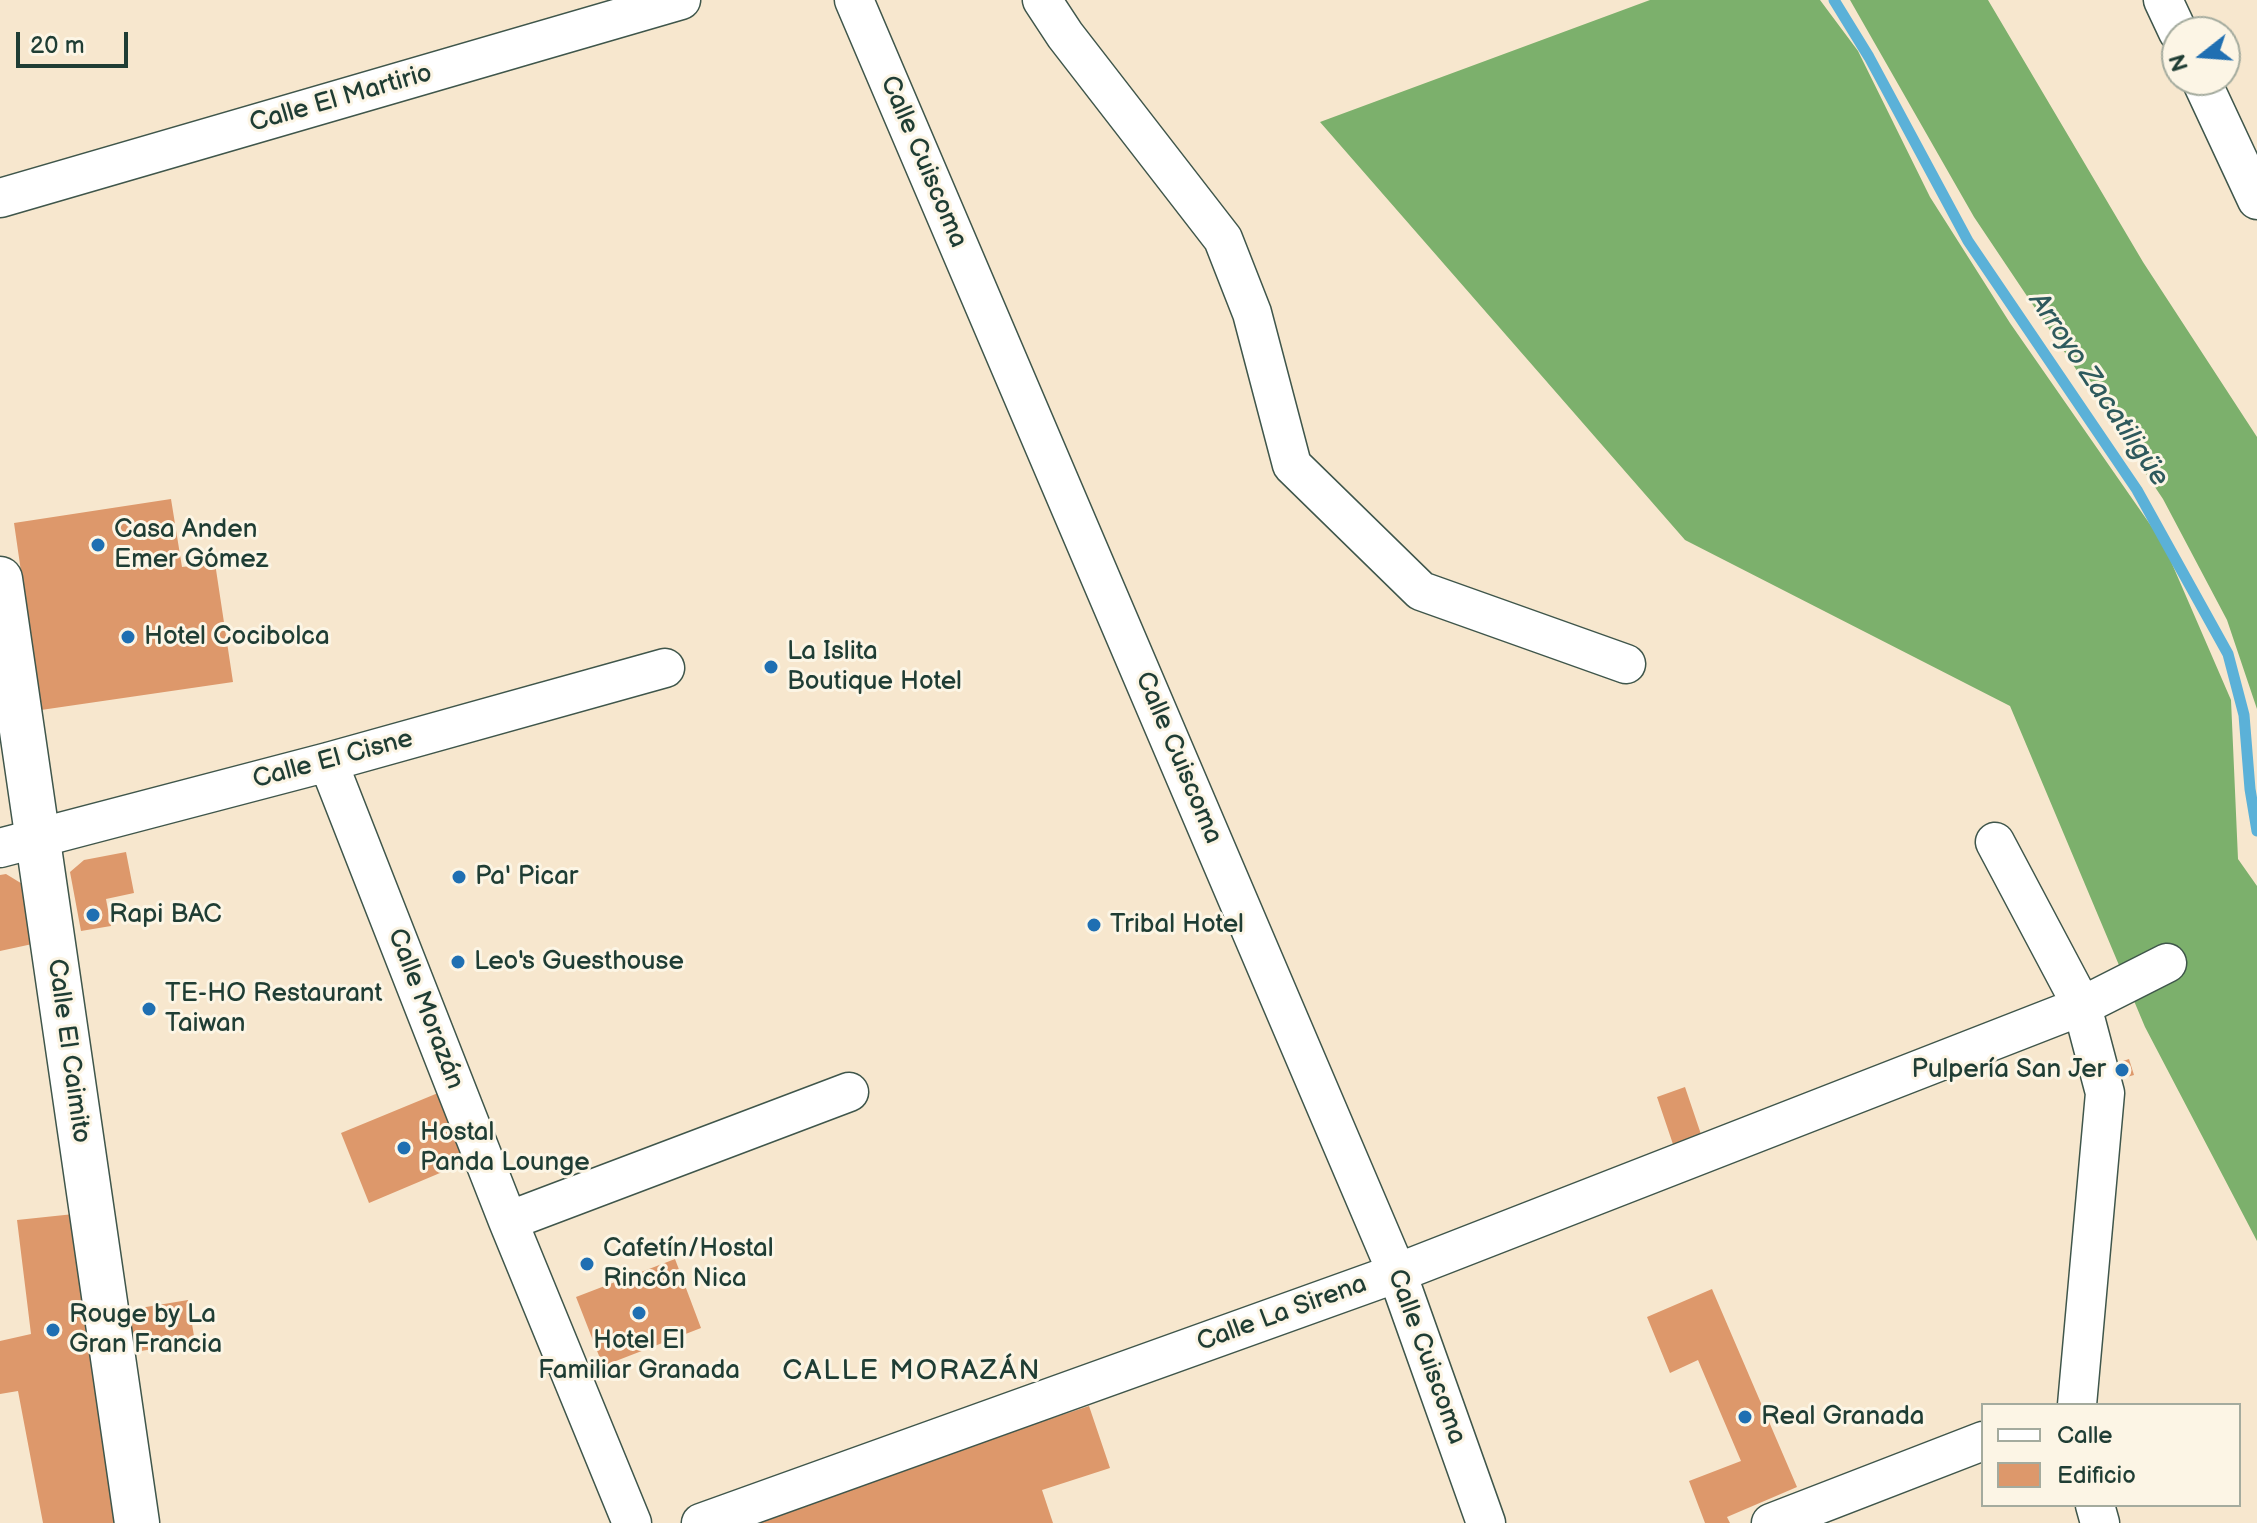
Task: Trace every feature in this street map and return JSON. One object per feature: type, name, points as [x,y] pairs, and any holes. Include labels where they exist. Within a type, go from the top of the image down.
[{"type":"street","name":"Calle El Martirio","points":[[0,198],[681,0]]},
{"type":"street","name":"Calle Cuiscoma","points":[[854,0],[1397,1273],[1486,1523]]},
{"type":"street","points":[[1042,0],[1065,35],[1223,239],[1252,313],[1292,465],[1421,591],[1626,664]]},
{"type":"street","points":[[2208,96],[2257,200]]},
{"type":"street","name":"Calle El Caimito","points":[[0,579],[18,843],[137,1523]]},
{"type":"street","name":"Calle El Cisne","points":[[18,843],[328,762],[665,668]]},
{"type":"street","name":"Calle Morazán","points":[[328,762],[508,1221],[632,1523]]},
{"type":"street","points":[[1995,842],[2082,1006],[2105,1093],[2077,1403]]},
{"type":"street","name":"Calle La Sirena","points":[[701,1523],[1397,1273],[2082,1006],[2167,963]]},
{"type":"street","points":[[508,1221],[849,1092]]},
{"type":"street","points":[[1771,1523],[1981,1442]]},
{"type":"green space","points":[[1650,0],[1820,0],[1858,51],[1930,197],[2010,323],[2163,543],[2231,700],[2238,859],[2257,886],[2257,1241],[2145,1027],[2010,706],[1685,540],[1320,122]]},
{"type":"green space","points":[[1850,0],[1988,0],[2143,262],[2257,437],[2257,709],[2227,620],[2163,499],[1974,217]]},
{"type":"building","name":"Hotel Cocibolca","points":[[171,499],[182,567],[215,563],[233,682],[41,710],[14,523]]},
{"type":"building","points":[[126,852],[134,893],[106,899],[111,926],[81,931],[70,872],[84,860]]},
{"type":"building","points":[[6,874],[24,885],[37,943],[0,951],[0,875]]},
{"type":"building","name":"Pulpería San Jer","points":[[2129,1059],[2134,1075],[2116,1080],[2111,1065]]},
{"type":"building","points":[[1685,1087],[1706,1149],[1678,1159],[1657,1097]]},
{"type":"building","name":"Hostal Panda Lounge","points":[[438,1093],[466,1162],[369,1203],[341,1133]]},
{"type":"building","points":[[74,1214],[122,1523],[43,1523],[18,1391],[0,1394],[0,1341],[31,1334],[17,1220]]},
{"type":"building","name":"Hotel El Familiar Granada","points":[[675,1259],[701,1328],[603,1366],[576,1297]]},
{"type":"building","name":"Real Granada","points":[[1712,1289],[1797,1487],[1727,1517],[1730,1523],[1705,1523],[1689,1481],[1741,1461],[1698,1360],[1670,1373],[1647,1317]]},
{"type":"building","points":[[188,1300],[195,1342],[135,1352],[128,1310]]},
{"type":"building","points":[[1089,1406],[1110,1468],[1042,1490],[1053,1523],[735,1523]]},
{"type":"waterway","name":"Arroyo Zacatiligüe","points":[[1834,0],[1869,57],[1968,241],[2137,490],[2228,654],[2244,715],[2257,831]]},
{"type":"place","name":"Casa Anden Emer Gómez","points":[[98,545]]},
{"type":"place","name":"Hotel Cocibolca","points":[[128,637]]},
{"type":"place","name":"La Islita Boutique Hotel","points":[[771,667]]},
{"type":"place","name":"Pa' Picar","points":[[459,877]]},
{"type":"place","name":"Rapi BAC","points":[[93,915]]},
{"type":"place","name":"Tribal Hotel","points":[[1094,925]]},
{"type":"place","name":"Leo's Guesthouse","points":[[458,962]]},
{"type":"place","name":"TE-HO Restaurant Taiwan","points":[[149,1009]]},
{"type":"place","name":"Pulpería San Jer","points":[[2122,1070]]},
{"type":"place","name":"Hostal Panda Lounge","points":[[404,1148]]},
{"type":"place","name":"Cafetín/Hostal Rincón Nica","points":[[587,1264]]},
{"type":"place","name":"Hotel El Familiar Granada","points":[[639,1313]]},
{"type":"place","name":"Rouge by La Gran Francia","points":[[53,1330]]},
{"type":"place","name":"Real Granada","points":[[1745,1417]]},
{"type":"district","name":"CALLE MORAZÁN","points":[[912,1372]]}]
